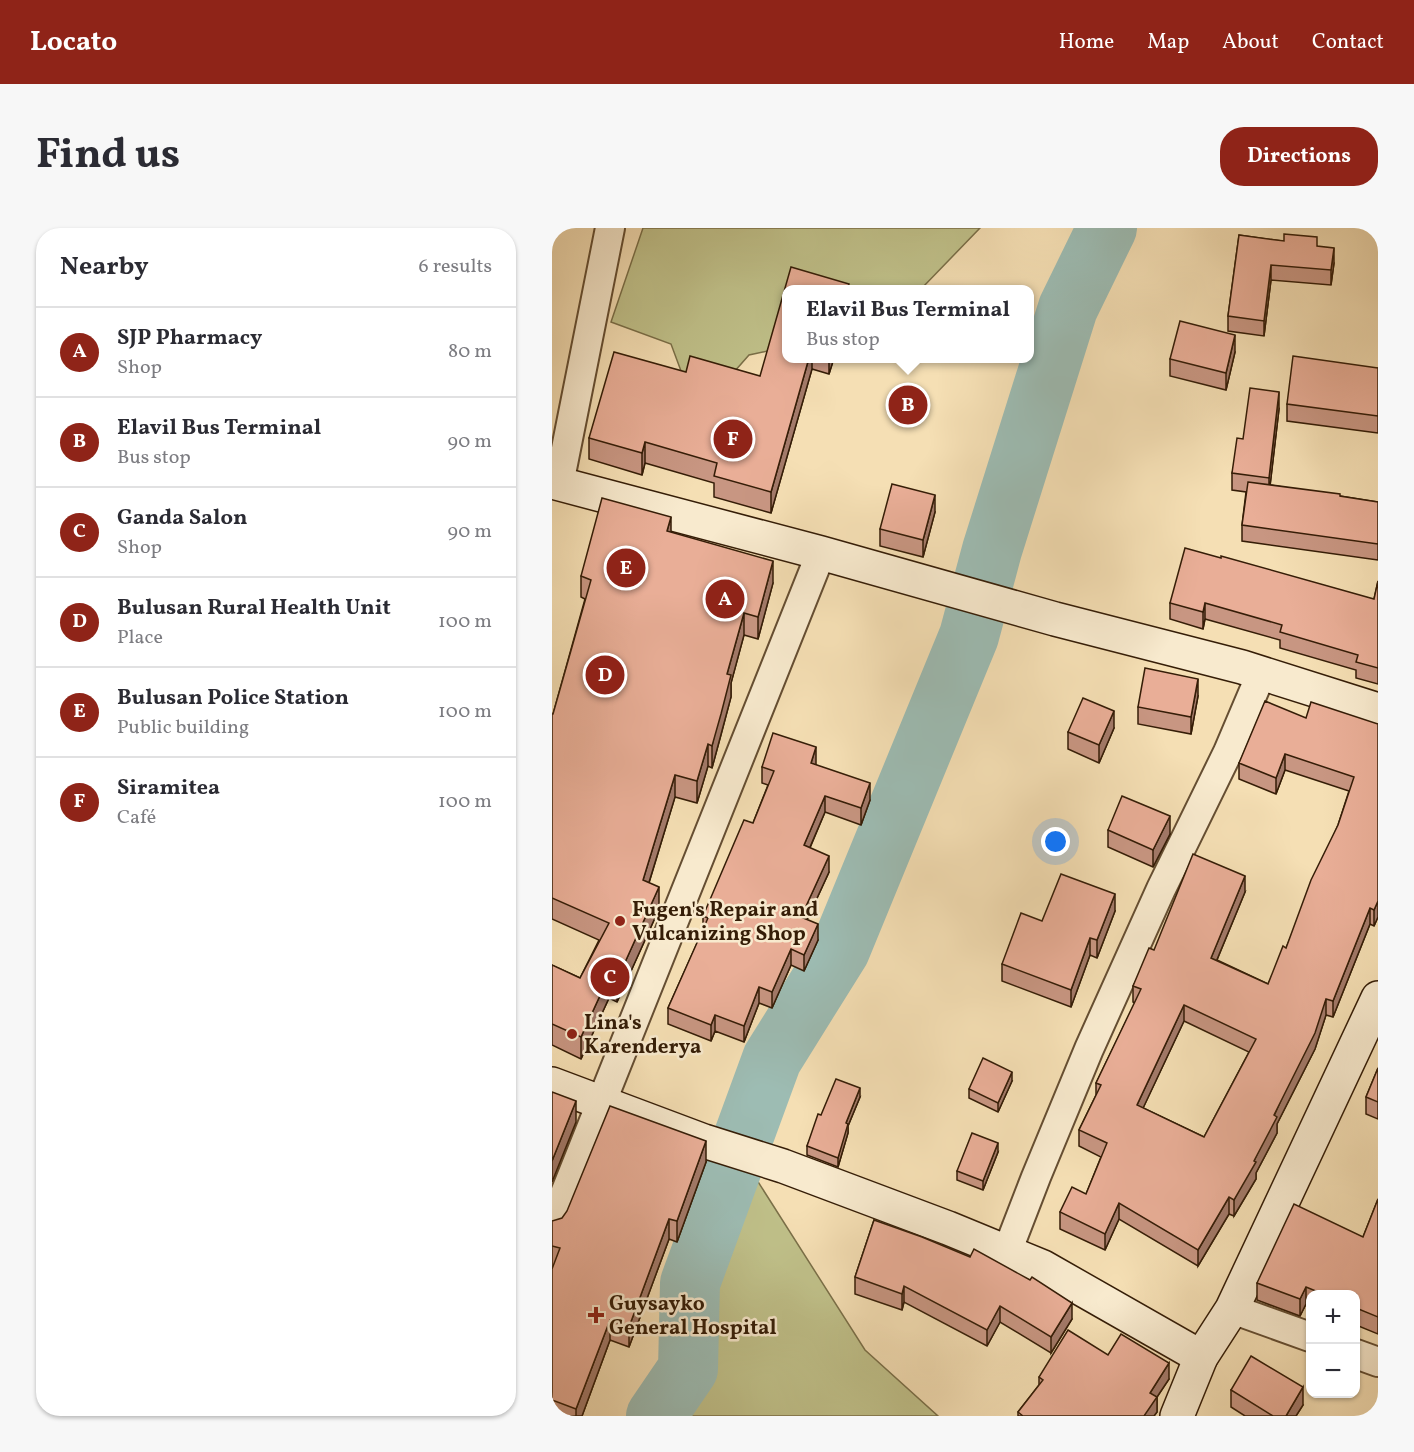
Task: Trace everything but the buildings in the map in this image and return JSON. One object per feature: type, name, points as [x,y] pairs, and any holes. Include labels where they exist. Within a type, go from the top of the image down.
[{"type":"main road","points":[[555,483],[821,553],[1055,619],[1262,672],[1378,710]]},
{"type":"main road","points":[[1177,1416],[1201,1358],[1232,1309],[1378,998]]},
{"type":"main road","points":[[552,1084],[704,1141],[783,1166],[1043,1267],[1201,1358]]},
{"type":"street","points":[[555,483],[609,228]]},
{"type":"street","points":[[552,1226],[821,553]]},
{"type":"street","points":[[1007,1252],[1089,1049],[1161,889],[1228,752],[1262,672]]},
{"type":"street","points":[[1232,1309],[1306,1335]]},
{"type":"street","points":[[1360,1355],[1378,1362]]},
{"type":"green space","points":[[643,228],[980,228],[925,285],[782,285],[782,348],[749,355],[697,414],[671,344],[611,322]]},
{"type":"green space","points":[[748,1166],[865,1350],[938,1416],[675,1416],[705,1372],[704,1283]]},
{"type":"waterway","points":[[656,1416],[688,1369],[690,1283],[772,1059],[840,950],[969,636],[992,550],[1068,308],[1107,228]]},
{"type":"place","name":"Elavil Bus Terminal","points":[[908,405]]},
{"type":"place","name":"Siramitea","points":[[733,439]]},
{"type":"place","name":"Bulusan Police Station","points":[[626,568]]},
{"type":"place","name":"SJP Pharmacy","points":[[725,599]]},
{"type":"place","name":"Bulusan Rural Health Unit","points":[[605,675]]},
{"type":"place","name":"Fugen's Repair and Vulcanizing Shop","points":[[620,921]]},
{"type":"place","name":"Ganda Salon","points":[[610,977]]},
{"type":"place","name":"Lina's Karenderya","points":[[572,1034]]},
{"type":"place","name":"Guysayko General Hospital","points":[[596,1315]]}]
